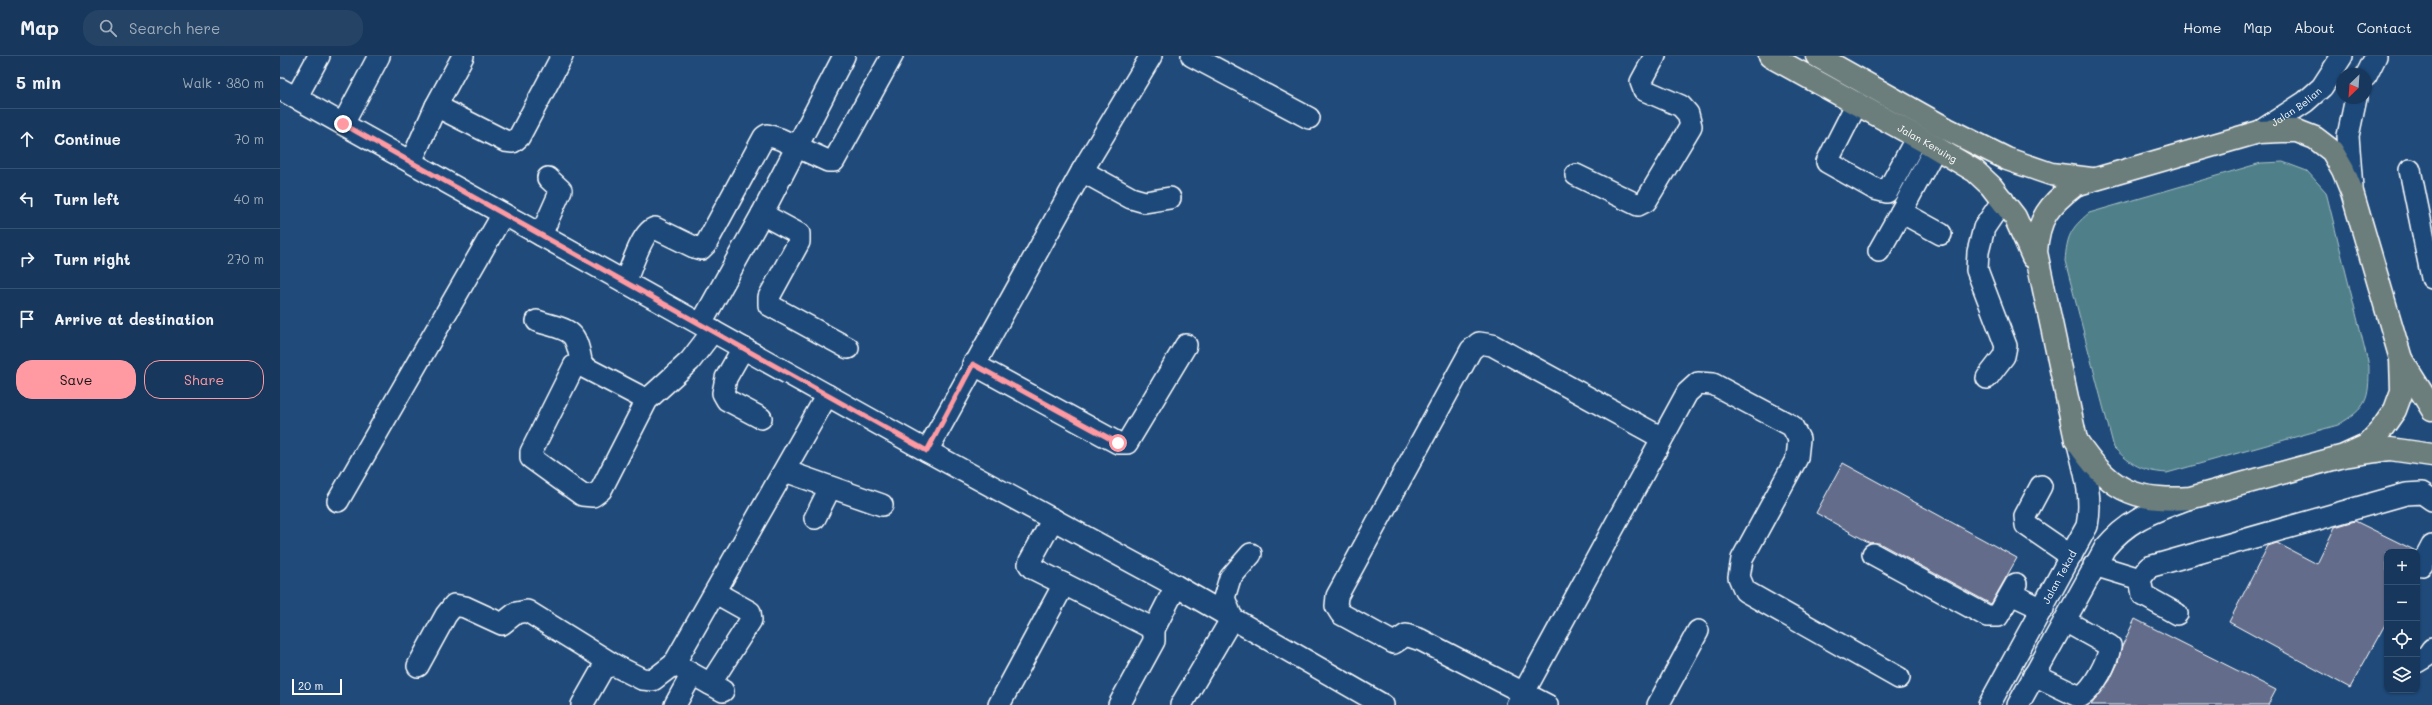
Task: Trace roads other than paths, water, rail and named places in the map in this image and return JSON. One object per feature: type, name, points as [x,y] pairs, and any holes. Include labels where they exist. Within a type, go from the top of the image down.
[{"type":"main road","name":"Jalan Keruing","points":[[1770,56],[1926,142],[1975,171],[2003,200],[2015,217],[2040,275]]},
{"type":"main road","points":[[1817,56],[2000,156],[2051,174],[2094,180]]},
{"type":"main road","points":[[2344,456],[2366,446],[2381,430],[2395,410],[2402,391],[2401,359],[2352,192],[2343,170],[2332,151],[2315,138],[2297,131],[2259,132],[2075,185],[2059,198],[2044,216],[2037,232],[2036,252],[2040,275],[2076,440],[2094,465],[2110,482],[2126,491],[2142,496],[2166,500],[2190,498],[2344,456],[2390,449],[2432,455]]},
{"type":"main road","points":[[2401,359],[2432,409]]},
{"type":"street","points":[[318,56],[288,93],[927,451],[1176,586],[1383,705]]},
{"type":"street","points":[[343,124],[380,56]]},
{"type":"street","points":[[411,162],[436,106],[463,56]]},
{"type":"street","points":[[436,106],[505,141],[513,142],[519,137],[562,56]]},
{"type":"street","points":[[647,400],[582,366],[574,366],[530,452],[531,458],[536,464],[582,495],[593,496],[601,490],[647,400],[690,361],[762,214],[844,56]]},
{"type":"street","points":[[625,282],[643,240],[652,229],[655,228],[694,248],[701,249],[706,244],[767,135],[797,146],[828,161],[834,161],[892,56]]},
{"type":"street","points":[[927,451],[973,364],[1082,171],[1151,56]]},
{"type":"street","points":[[1192,56],[1309,118]]},
{"type":"street","points":[[1576,175],[1638,205],[1646,201],[1691,126],[1688,114],[1681,106],[1644,90],[1641,82],[1655,56]]},
{"type":"street","name":"Jalan Belian","points":[[2259,132],[2283,118],[2317,92],[2342,56]]},
{"type":"street","points":[[2370,68],[2376,56]]},
{"type":"street","points":[[1856,103],[1827,162],[1875,189],[1887,192],[1926,142]]},
{"type":"street","points":[[2352,192],[2348,136],[2355,104]]},
{"type":"street","points":[[1879,250],[1900,212],[1926,142]]},
{"type":"street","points":[[2410,170],[2432,278]]},
{"type":"street","points":[[1082,171],[1131,198],[1146,202],[1170,198]]},
{"type":"street","points":[[541,235],[561,190],[548,178]]},
{"type":"street","points":[[1987,378],[2004,356],[2006,346],[1977,270],[1978,252],[1984,228],[2003,200]]},
{"type":"street","points":[[1900,212],[1941,234]]},
{"type":"street","points":[[338,501],[503,214]]},
{"type":"street","points":[[762,214],[799,234],[799,242],[769,297],[769,305],[848,348]]},
{"type":"street","points":[[537,321],[569,331],[574,335],[578,342],[582,366]]},
{"type":"street","points":[[1548,705],[1520,699],[1421,640],[1406,635],[1394,643],[1341,614],[1336,606],[1337,596],[1467,357],[1479,343],[1492,344],[1662,438]]},
{"type":"street","points":[[973,364],[1118,443],[1126,443],[1186,345]]},
{"type":"street","points":[[743,348],[726,378],[723,393],[727,400],[761,418]]},
{"type":"street","points":[[1520,699],[1687,393],[1698,383],[1713,384],[1792,426],[1799,439],[1797,458],[1742,559],[1739,577],[1745,591],[1899,678]]},
{"type":"street","points":[[418,666],[446,615],[454,605],[465,607],[502,624],[516,613],[527,611],[614,665],[642,679],[653,680],[674,664],[716,593],[827,395]]},
{"type":"street","name":"Jalan Tekad","points":[[1989,705],[2043,609],[2086,526],[2090,508],[2089,492],[2076,440]]},
{"type":"street","points":[[785,471],[882,505]]},
{"type":"street","points":[[2041,486],[2025,516],[2026,525],[2071,556]]},
{"type":"street","points":[[815,518],[830,488]]},
{"type":"street","points":[[2177,614],[2143,595],[2140,578],[2149,567],[2406,494],[2422,493],[2432,500]]},
{"type":"street","points":[[2018,705],[2065,621],[2094,565],[2105,548],[2119,531],[2139,518],[2190,498]]},
{"type":"street","points":[[1053,519],[1029,564],[1032,568],[1154,629]]},
{"type":"street","points":[[2422,565],[2432,546]]},
{"type":"street","points":[[1232,618],[1224,598],[1226,591],[1230,578],[1251,554]]},
{"type":"street","points":[[1874,554],[1987,616],[1998,616],[2013,589],[2043,609]]},
{"type":"street","points":[[2094,565],[2140,578]]},
{"type":"street","points":[[999,705],[1064,584]]},
{"type":"street","points":[[1119,705],[1154,641],[1154,629],[1176,586]]},
{"type":"street","points":[[674,664],[717,688],[751,620],[750,612],[716,593]]},
{"type":"street","points":[[1181,705],[1232,618]]},
{"type":"street","points":[[2034,675],[2080,697],[2087,693],[2105,662],[2110,646],[2065,621]]},
{"type":"street","points":[[1658,705],[1698,631]]},
{"type":"street","points":[[2420,660],[2427,656],[2432,649]]},
{"type":"street","points":[[582,705],[602,668],[614,665]]},
{"type":"street","points":[[674,705],[692,674]]}]
